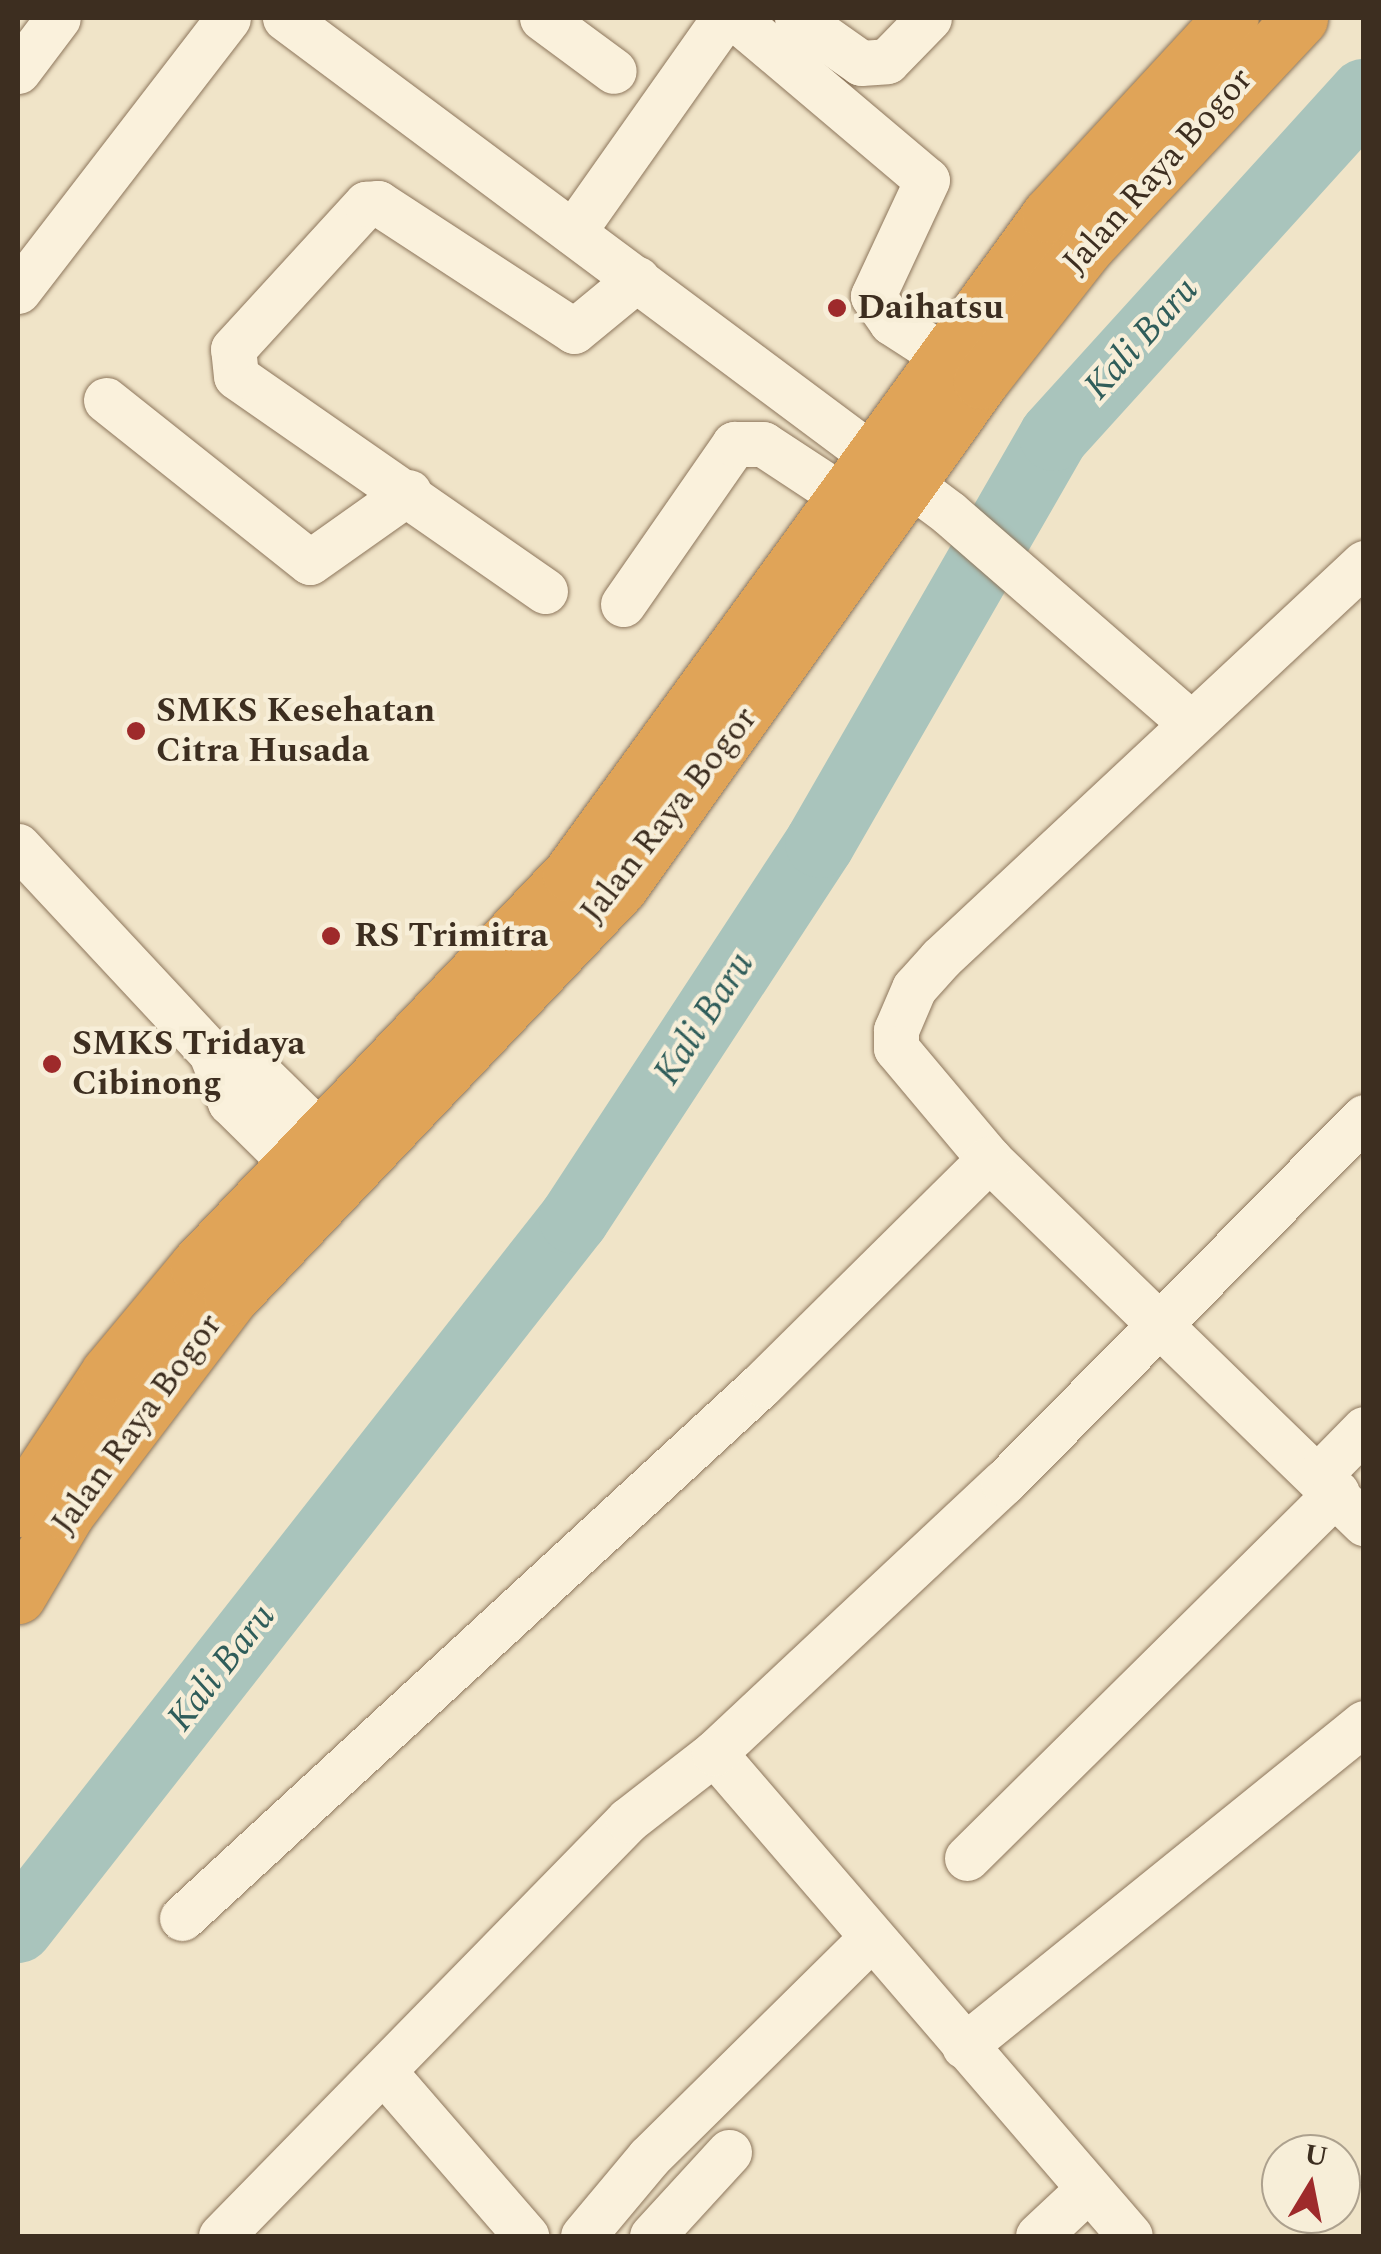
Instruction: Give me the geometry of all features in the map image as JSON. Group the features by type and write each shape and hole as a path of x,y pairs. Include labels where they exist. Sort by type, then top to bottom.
{"highway":[{"name":"Jalan Raya Bogor","path":"18,1508 108,1373 620,887 892,494 1049,214 1231,18"},
{"name":"Jalan Raya Bogor","path":"963,368 1300,18"},
{"name":"Jalan Raya Bogor","path":"18,1596 152,1397 323,1166"}],"street":[{"path":"18,71 58,18"},
{"path":"18,291 228,18"},
{"path":"285,18 333,32 573,232 637,279 892,494"},
{"path":"542,18 614,71"},
{"path":"573,232 724,18"},
{"path":"736,18 927,180 871,284 890,322 963,368"},
{"path":"797,18 860,63 886,61 929,18"},
{"path":"545,590 229,366 233,349 366,204 378,202 574,331 637,279"},
{"path":"106,400 310,562 409,492"},
{"path":"624,604 734,444 762,444 892,494 1013,565 1192,723"},
{"path":"1340,1496 1156,1326 989,1158 896,1048 900,1011 940,958 1364,563"},
{"path":"18,846 212,1053 230,1102 323,1166"},
{"path":"221,2236 385,2074 628,1820 714,1753 1156,1326 1364,1117"},
{"path":"182,1918 762,1384 989,1158"},
{"path":"967,1858 1340,1496 1364,1429"},
{"path":"964,2046 1364,1724"},
{"path":"714,1753 869,1940 1130,2236"},
{"path":"583,2236 649,2157 869,1940"},
{"path":"385,2074 526,2236"},
{"path":"652,2236 728,2152"},
{"path":"1038,2236 1086,2190"}],"waterway":[{"name":"Kali Baru","path":"18,1928 574,1219 820,843 1054,436 1364,94"}],"place":[{"name":"Daihatsu","path":"837,308"},
{"name":"SMKS Kesehatan Citra Husada","path":"136,731"},
{"name":"RS Trimitra","path":"331,936"},
{"name":"SMKS Tridaya Cibinong","path":"52,1064"}]}
